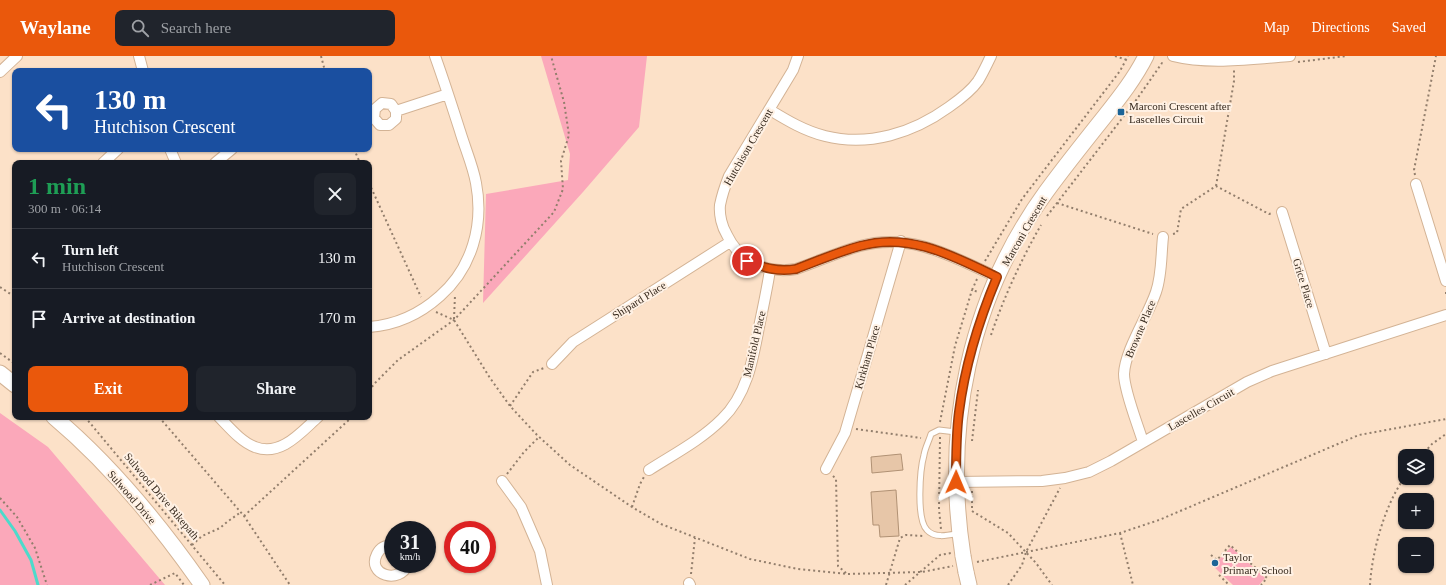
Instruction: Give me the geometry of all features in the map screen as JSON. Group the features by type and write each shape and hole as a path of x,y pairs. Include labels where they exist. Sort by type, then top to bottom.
{"street":[{"path":"0,72 17,56"},
{"path":"138,56 143,68"},
{"path":"372,326 393,323 412,315 426,307 446,291 460,274 467,262 478,227 479,204 476,182 436,56"},
{"name":"Hutchison Crescent","path":"798,56 793,70 723,190 720,214 723,229 738,253 747,261 764,269 788,271 860,246 880,242 900,242 922,245 942,252 997,277"},
{"path":"770,110 793,124 827,137 851,140 888,137 924,124 957,101 977,82 990,56"},
{"name":"Marconi Crescent","path":"965,568 959,533 956,482 957,432 964,382 982,314 997,277 1024,225 1046,193 1126,89 1146,56"},
{"path":"1174,56 1207,60 1233,60 1290,56"},
{"path":"396,111 448,94"},
{"path":"105,160 115,152"},
{"path":"219,160 228,152"},
{"path":"1416,184 1446,281"},
{"name":"Grice Place","path":"1282,212 1326,354"},
{"name":"Browne Place","path":"1143,442 1124,375 1126,362 1156,292 1163,237"},
{"name":"Shipard Place","path":"552,364 573,342 730,242"},
{"name":"Kirkham Place","path":"826,469 847,428 900,242"},
{"name":"Manifold Place","path":"649,470 708,432 723,418 736,401 753,360 770,270"},
{"name":"Lascelles Circuit","path":"956,482 1042,481 1062,479 1089,472 1111,461 1247,382 1272,371 1446,315"},
{"path":"0,373 12,383"},
{"name":"Sulwood Drive","path":"57,420 80,440 125,487 146,511 202,585"},
{"path":"222,420 243,440 254,447 267,450 286,444 314,420"},
{"path":"502,481 521,507 540,551 547,585"},
{"path":"384,547 378,551 375,563 376,569 380,574 399,581"}],"lane":[{"path":"957,432 940,430 931,434 924,455 920,479 920,506 922,520 927,530 936,536 959,533"}],"path":[{"path":"321,56 324,68"},
{"path":"372,387 398,360 454,320 554,212 563,189 561,161 569,135 564,102 551,56"},
{"path":"979,260 984,261 989,255 1022,199 1120,71 1128,56"},
{"path":"989,340 999,311 1027,249 1044,220 1137,99 1156,70 1162,63 1171,64 1174,56"},
{"path":"1416,184 1414,170 1436,56"},
{"path":"1057,203 1163,237 1177,233 1181,209 1216,186 1234,82 1233,60"},
{"path":"1216,186 1269,214 1282,212"},
{"path":"372,192 426,307 454,320"},
{"path":"455,280 454,320 490,378 510,406 539,437 570,465 632,508 661,524 750,558 798,569 847,574 920,572 965,568 1026,552 1120,533 1159,520 1359,436 1446,419"},
{"path":"0,287 12,295"},
{"path":"905,585 940,555 953,552 949,544 943,541 939,509 940,422 955,346 972,290"},
{"path":"0,353 12,362"},
{"path":"510,406 533,372 552,364"},
{"path":"971,446 978,385"},
{"name":"Sulwood Drive Bikepath","path":"88,420 225,585"},
{"path":"162,420 241,512 290,585"},
{"path":"244,516 349,420"},
{"path":"936,423 940,422"},
{"path":"847,428 921,438 923,433"},
{"path":"1427,449 1446,434"},
{"path":"502,481 524,452 539,437"},
{"path":"826,469 836,479 838,566 847,574"},
{"path":"632,508 640,484 649,470"},
{"path":"1008,585 1022,565 1026,552 1060,490 1062,479"},
{"path":"972,482 972,511 1008,533 1036,563 1052,585"},
{"path":"1370,585 1376,548 1383,522 1391,501 1400,485"},
{"path":"0,498 17,517 35,548 47,585"},
{"path":"192,545 202,536 220,528 241,512"},
{"path":"1120,533 1133,585"},
{"path":"886,585 900,538 906,535 922,536 928,539"},
{"path":"690,584 696,538"},
{"path":"1211,555 1217,560 1230,545 1268,578 1261,585"},
{"path":"150,585 175,573 184,585"},
{"path":"1219,575 1229,585"}],"shaded area":[{"path":"541,56 647,56 639,127 583,192 483,303 486,194 568,180 570,154"},
{"path":"0,413 48,447 165,585 0,585"},
{"path":"1231,547 1265,578 1259,585 1233,585 1213,566"}],"building":[{"path":"901,454 903,470 872,473 871,457"},
{"path":"896,490 899,536 880,537 879,525 873,525 871,492"}],"waterway":[{"path":"0,510 15,531 31,560 38,585"}],"place":[{"name":"Marconi Crescent after Lascelles Circuit","path":"1121,112"},
{"name":"Taylor Primary School","path":"1215,563"}],"route":[{"path":"747,261 764,269 788,271 860,246 880,242 900,242 922,245 942,252 997,277 982,314 964,382 957,432 956,482"}]}
